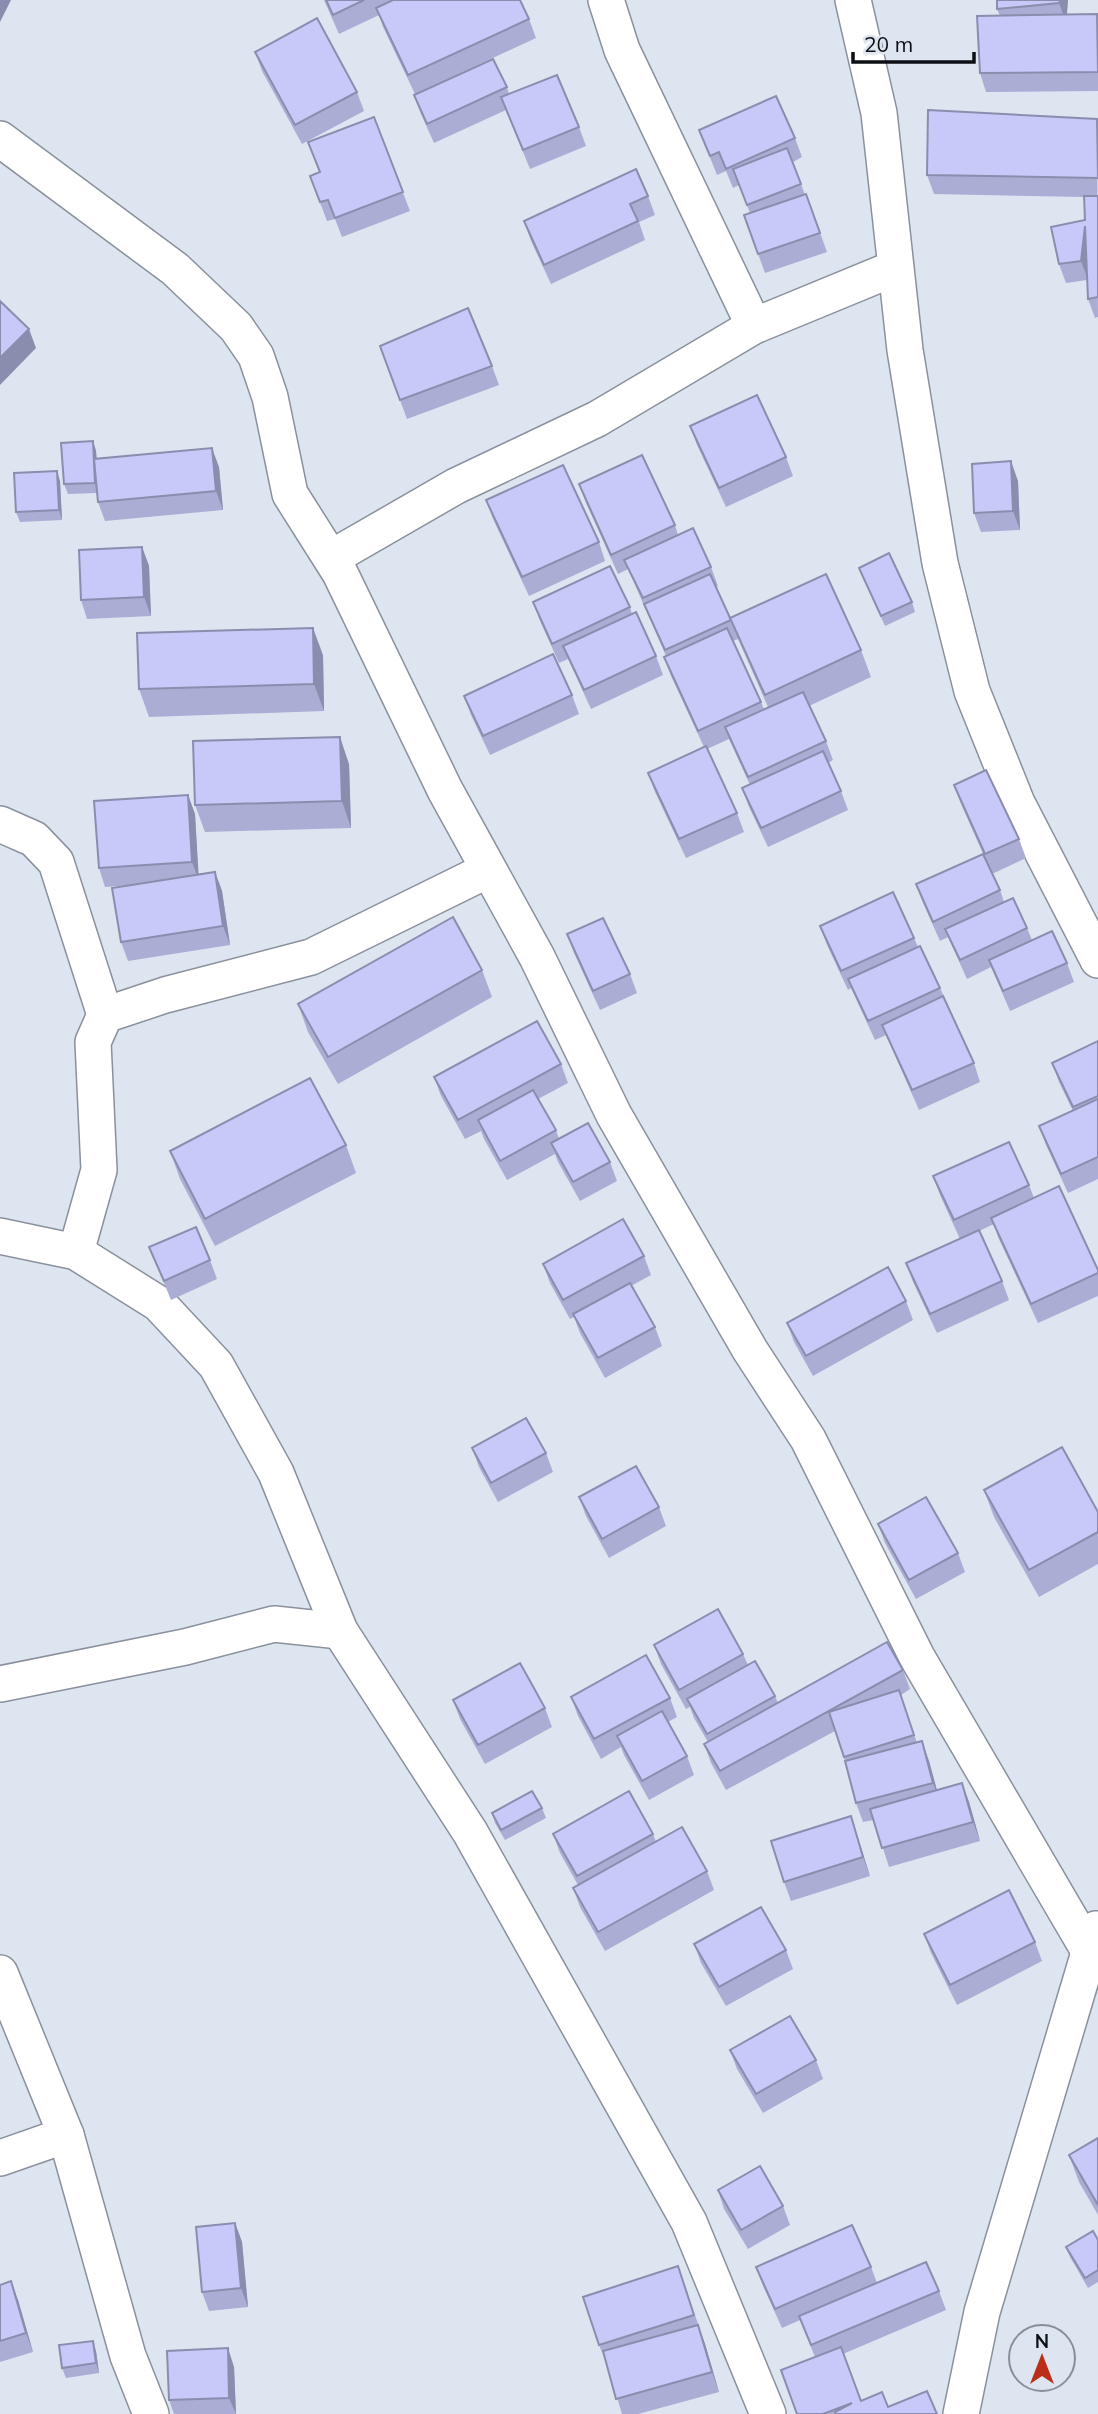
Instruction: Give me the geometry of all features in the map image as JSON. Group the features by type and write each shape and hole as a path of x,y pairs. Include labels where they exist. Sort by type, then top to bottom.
{"street":[{"path":"606,0 622,50 754,326"},
{"path":"853,0 879,113 905,350 940,563 972,691 1017,803 1098,960"},
{"path":"0,139 175,269 236,327 256,356 270,397 290,494 331,558 444,790 537,957 614,1115 750,1350 808,1439 917,1657 1093,1938 982,2312 961,2414"},
{"path":"331,558 456,486 597,419 754,326 895,268"},
{"path":"0,824 34,839 56,862 105,1015 93,1042 99,1170 76,1252"},
{"path":"105,1015 165,995 311,957 488,870"},
{"path":"0,1236 76,1252 159,1304 216,1365 276,1473 340,1631 470,1832 689,2222 768,2414"},
{"path":"0,1684 185,1647 274,1624 340,1631"},
{"path":"0,1973 66,2135 128,2356 151,2414"},
{"path":"0,2158 66,2135"}],"building":[{"path":"326,0 364,0 333,15"},
{"path":"393,0 520,0 529,19 408,75 376,8"},
{"path":"997,0 1060,0 1059,3 997,9"},
{"path":"1097,14 1098,72 980,73 977,16"},
{"path":"317,18 357,92 295,125 255,52"},
{"path":"493,59 507,87 427,124 414,95"},
{"path":"557,75 579,127 523,150 501,97"},
{"path":"776,96 795,138 726,169 719,152 710,156 699,130"},
{"path":"928,110 1097,119 1098,178 927,175"},
{"path":"374,117 403,192 335,218 328,200 320,202 310,176 320,172 308,142"},
{"path":"787,148 801,184 747,205 733,169"},
{"path":"636,169 648,196 630,204 638,221 544,265 524,221"},
{"path":"806,194 820,233 758,254 744,215"},
{"path":"1084,196 1098,196 1098,297 1088,299 1085,226 1081,261 1059,264 1051,227 1085,220"},
{"path":"0,301 29,329 0,358"},
{"path":"468,308 492,366 400,400 380,346"},
{"path":"757,395 786,457 719,488 690,426"},
{"path":"93,441 95,483 64,484 61,443"},
{"path":"212,448 216,491 98,502 94,459"},
{"path":"642,455 675,525 611,555 579,484"},
{"path":"1011,461 1013,511 974,513 972,464"},
{"path":"563,465 599,542 522,577 486,500"},
{"path":"57,471 59,510 16,512 14,473"},
{"path":"693,528 711,567 643,598 624,560"},
{"path":"142,547 144,597 81,600 79,550"},
{"path":"889,553 912,602 881,616 859,568"},
{"path":"610,566 630,607 552,644 533,602"},
{"path":"710,574 731,620 665,650 644,604"},
{"path":"826,574 861,650 765,695 730,618"},
{"path":"636,612 656,656 584,690 563,646"},
{"path":"313,628 314,684 139,689 137,633"},
{"path":"727,628 761,702 698,731 664,657"},
{"path":"553,654 572,695 483,736 464,696"},
{"path":"803,692 826,741 748,777 725,727"},
{"path":"340,737 342,801 195,805 193,741"},
{"path":"706,746 737,813 679,839 648,773"},
{"path":"823,751 841,791 761,828 742,788"},
{"path":"986,770 1019,839 985,854 954,785"},
{"path":"188,795 192,862 99,868 94,801"},
{"path":"983,854 1000,890 933,922 916,884"},
{"path":"215,872 223,926 121,942 112,888"},
{"path":"893,892 914,938 841,971 820,926"},
{"path":"1013,898 1027,928 960,960 945,929"},
{"path":"453,917 482,970 328,1057 298,1004"},
{"path":"603,918 630,974 593,991 567,934"},
{"path":"1052,931 1067,963 1003,991 989,960"},
{"path":"920,946 940,988 868,1021 848,979"},
{"path":"943,996 974,1063 912,1090 882,1025"},
{"path":"537,1021 561,1064 458,1120 434,1077"},
{"path":"1098,1041 1098,1096 1073,1107 1052,1063"},
{"path":"310,1078 346,1145 205,1219 170,1151"},
{"path":"533,1090 556,1130 500,1161 478,1120"},
{"path":"1098,1099 1098,1157 1061,1174 1039,1126"},
{"path":"588,1123 610,1162 573,1182 551,1143"},
{"path":"1009,1142 1029,1185 954,1220 933,1176"},
{"path":"1059,1186 1098,1273 1031,1304 991,1218"},
{"path":"623,1219 644,1256 563,1300 543,1264"},
{"path":"196,1227 210,1260 164,1281 149,1247"},
{"path":"979,1230 1002,1281 930,1314 906,1263"},
{"path":"888,1267 906,1301 806,1356 787,1323"},
{"path":"630,1283 655,1327 598,1358 573,1314"},
{"path":"526,1418 546,1453 491,1483 472,1448"},
{"path":"1062,1447 1098,1512 1098,1532 1029,1570 984,1490"},
{"path":"636,1466 659,1507 602,1539 579,1497"},
{"path":"926,1497 958,1553 909,1580 878,1524"},
{"path":"718,1609 743,1654 679,1690 654,1645"},
{"path":"887,1642 903,1670 720,1771 704,1744"},
{"path":"646,1655 670,1698 594,1739 571,1697"},
{"path":"755,1661 775,1696 707,1734 687,1699"},
{"path":"520,1663 545,1708 478,1745 453,1700"},
{"path":"899,1690 914,1735 844,1757 829,1712"},
{"path":"662,1711 687,1756 642,1781 617,1736"},
{"path":"922,1741 933,1783 856,1803 845,1761"},
{"path":"962,1783 973,1822 882,1848 870,1809"},
{"path":"532,1791 542,1808 501,1830 492,1813"},
{"path":"629,1791 653,1834 577,1876 553,1834"},
{"path":"851,1816 863,1857 784,1882 771,1841"},
{"path":"682,1827 707,1871 598,1932 573,1888"},
{"path":"1009,1890 1035,1942 950,1985 924,1934"},
{"path":"761,1907 786,1950 719,1987 694,1944"},
{"path":"790,2016 816,2060 756,2094 730,2050"},
{"path":"1098,2138 1098,2205 1069,2155"},
{"path":"760,2166 783,2206 741,2230 718,2190"},
{"path":"235,2223 241,2288 202,2292 196,2227"},
{"path":"852,2225 871,2267 775,2309 756,2267"},
{"path":"1093,2231 1098,2240 1098,2270 1085,2278 1066,2247"},
{"path":"926,2262 939,2291 811,2345 799,2316"},
{"path":"678,2266 694,2315 599,2345 583,2297"},
{"path":"11,2281 26,2333 0,2341 0,2285"},
{"path":"698,2325 712,2372 616,2399 603,2351"},
{"path":"93,2341 96,2363 62,2368 59,2345"},
{"path":"841,2347 861,2401 882,2392 888,2407 927,2391 937,2414 836,2414 835,2412 852,2403 823,2414 797,2414 781,2370"},
{"path":"228,2348 229,2398 169,2400 167,2351"}]}
